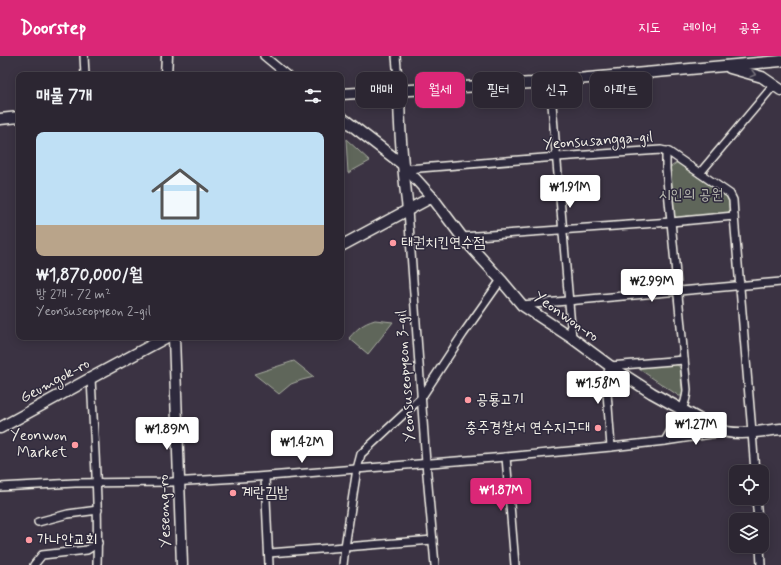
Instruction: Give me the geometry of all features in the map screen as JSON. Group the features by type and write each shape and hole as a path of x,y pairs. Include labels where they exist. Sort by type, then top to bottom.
{"street":[{"path":"84,56 85,72"},
{"path":"166,72 167,56"},
{"path":"264,56 283,72"},
{"path":"396,56 397,72"},
{"path":"722,66 735,56"},
{"path":"582,78 781,61"},
{"path":"700,173 778,87 762,77 722,66"},
{"path":"407,90 532,82"},
{"path":"344,94 356,93"},
{"path":"399,108 408,210"},
{"path":"552,108 572,338"},
{"path":"0,118 16,117"},
{"name":"Yeonwon-ro","path":"344,119 405,167 432,197 462,237 522,305 652,393 717,429 725,432 737,433 781,429"},
{"name":"Yeonsusangga-gil","path":"405,167 661,150 669,152 730,194 733,200 754,465"},
{"path":"665,441 682,410 687,396 666,169 666,151"},
{"path":"344,244 432,197"},
{"name":"Yeonsuseopyeon 3-gil","path":"408,210 421,398 435,565"},
{"path":"462,237 734,216"},
{"path":"343,565 357,469 361,454 421,398 501,280"},
{"path":"522,305 781,282"},
{"name":"Geumgok-ro","path":"0,428 161,340"},
{"name":"Yeseong-ro","path":"174,340 182,565"},
{"path":"611,447 606,379 610,366 684,360"},
{"path":"90,378 97,482 97,565"},
{"path":"0,487 97,482 179,482 265,477 611,447 725,432"},
{"path":"506,457 515,565"},
{"path":"265,477 269,565"},
{"path":"38,522 68,514 98,510"},
{"path":"269,553 433,540"},
{"path":"34,565 42,555 87,550 98,543"},
{"path":"760,553 761,565"}],"green space":[{"path":"346,139 370,161 348,173"},
{"name":"시인의 공원","path":"678,162 728,196 730,213 672,218 669,168"},
{"path":"375,320 393,322 368,354 349,338 360,327"},
{"path":"294,361 314,377 291,384 279,394 254,374"},
{"path":"677,364 680,368 683,396 679,396 639,369 640,366"}],"place":[{"name":"태권치킨연수점","path":"393,243"},
{"name":"공룡고기","path":"468,400"},
{"name":"충주경찰서 연수지구대","path":"598,428"},
{"name":"Yeonwon Market","path":"75,445"},
{"name":"계란김밥","path":"233,493"},
{"name":"가나안교회","path":"29,540"}]}
